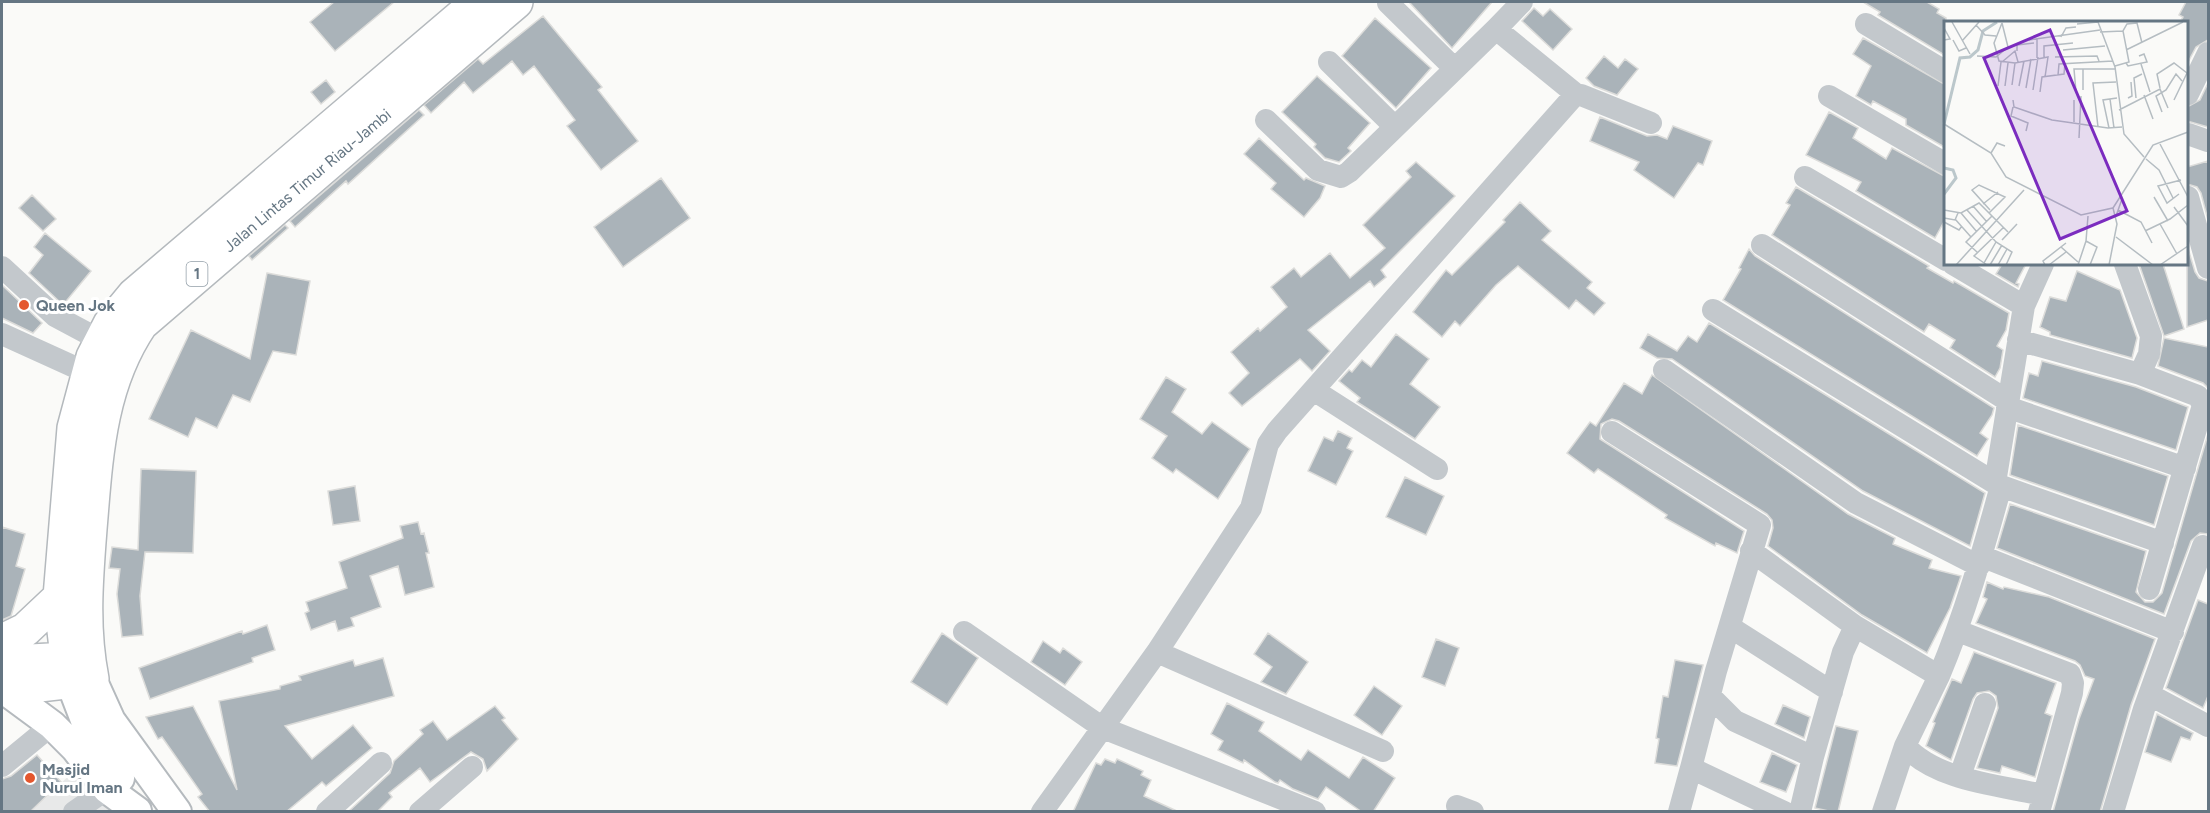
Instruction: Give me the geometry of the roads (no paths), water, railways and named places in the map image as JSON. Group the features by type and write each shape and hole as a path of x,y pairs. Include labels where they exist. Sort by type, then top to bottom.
{"highway":[{"name":"Jalan Lintas Timur Riau-Jambi","path":"79,670 60,597 74,429 99,378 152,312 359,119 478,2"},
{"name":"Jalan Lintas Timur Riau-Jambi","path":"79,670 98,432 100,340 134,296 359,119 516,2"},
{"path":"2,641 25,630 60,597"},
{"path":"2,656 79,670"},
{"path":"2,682 39,685 79,670"}],"main road":[{"path":"79,670 88,728 114,784"},
{"path":"79,670 111,721 177,812"},
{"path":"2,688 52,725 114,784 138,811"}],"street":[{"path":"1388,3 1455,69"},
{"path":"1266,120 1317,170 1334,177 1349,172 1496,29 1514,4"},
{"path":"1866,24 1944,71"},
{"path":"1496,29 1576,95 1651,123"},
{"path":"2189,90 2208,53"},
{"path":"1329,62 1395,127"},
{"path":"1042,812 1157,652 1251,508 1272,437 1576,95"},
{"path":"1829,96 1944,163"},
{"path":"2189,135 2208,141"},
{"path":"1805,177 1944,259"},
{"path":"2189,204 2208,268"},
{"path":"1762,245 2008,404 2185,468"},
{"path":"1956,266 2024,306"},
{"path":"1883,812 1905,746 1958,631 1980,561 1998,484 2024,306 2042,266"},
{"path":"2126,266 2151,336 2149,354 2140,374"},
{"path":"2,267 55,316 100,340"},
{"path":"1713,310 1998,484 2163,543"},
{"path":"2,334 99,378"},
{"path":"2018,340 2140,374 2193,394 2202,400 2203,411 2149,589"},
{"path":"1664,370 1856,503 1980,561 2173,632"},
{"path":"1315,391 1437,469"},
{"path":"1612,432 1758,523 1760,527 1751,551 1679,812"},
{"path":"2113,812 2150,695 2203,546"},
{"path":"1751,551 1855,626 1939,676"},
{"path":"1800,812 1843,652 1855,626"},
{"path":"1730,627 1832,692"},
{"path":"1905,746 1915,757 1960,776 2041,803 2072,693 2073,682 2070,674 1958,631"},
{"path":"964,632 1103,728 1315,812"},
{"path":"1157,652 1383,750"},
{"path":"2150,695 2208,726"},
{"path":"1710,696 1735,721 1813,757"},
{"path":"1960,776 1985,704"},
{"path":"2,766 52,725"},
{"path":"327,812 381,762"},
{"path":"420,812 472,767"},
{"path":"1691,768 1784,812"},
{"path":"74,812 114,784"}],"place":[{"name":"Queen Jok","path":"24,305"},
{"name":"Masjid Nurul Iman","path":"30,778"}]}
